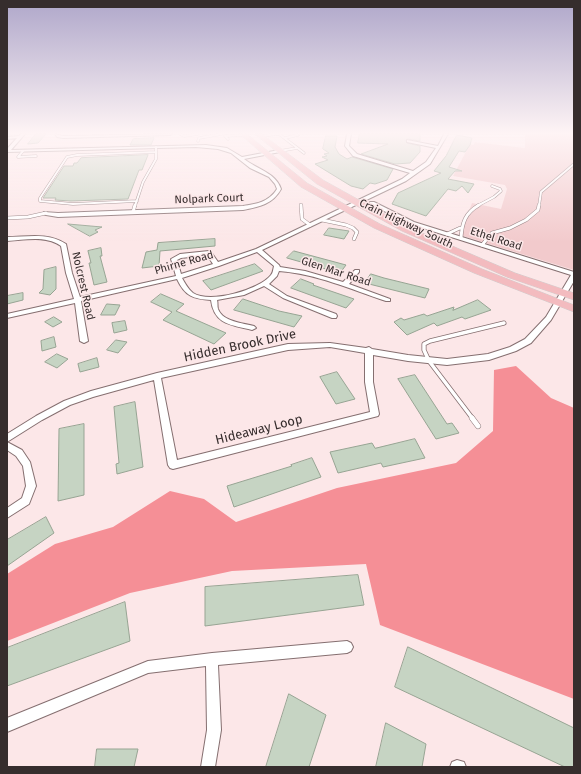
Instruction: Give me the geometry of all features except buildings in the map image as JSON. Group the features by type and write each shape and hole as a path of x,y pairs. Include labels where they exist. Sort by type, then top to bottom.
{"main road":[{"name":"Crain Highway South","path":"286,170 304,185 377,226 436,253 558,303 574,308"},
{"name":"Crain Highway South","path":"304,170 320,182 358,203 511,275 574,297"}],"street":[{"name":"Nolpark Court","path":"46,213 58,215 243,208 267,202 277,193 278,185 268,174 260,170"},
{"path":"405,170 414,173"},
{"name":"Phirne Road","path":"7,316 178,277 217,265 258,250 346,209 404,180 418,170"},
{"name":"Ethel Road","path":"372,203 408,226 461,238 574,275"},
{"name":"Nolcrest Road","path":"7,239 44,238 58,240 64,245 69,273 78,300 84,341"},
{"path":"217,265 210,253 180,256 174,259 178,277 190,294 196,297 214,300 229,297 265,284 272,278 277,268 274,263 258,250"},
{"name":"Glen Mar Road","path":"277,268 301,271 388,300"},
{"path":"344,285 357,271"},
{"name":"Hidden Brook Drive","path":"7,439 39,418 66,403 91,394 157,376 288,346 330,345 369,350 429,361 447,362 489,357 512,350 528,341 549,318 574,275"},
{"path":"265,284 285,297 334,316"},
{"path":"214,300 215,310 220,317 252,328"},
{"name":"Hideaway Loop","path":"157,376 173,465 375,414 369,382 369,350"},
{"path":"7,446 19,453 27,464 31,486 26,501 7,513"},
{"path":"7,725 148,666 347,647"},
{"path":"208,767 214,730 212,659"}],"lane":[{"path":"57,170 40,198 40,201 45,203 64,204 137,201"},
{"path":"133,212 143,182 150,170"},
{"path":"482,245 492,233 519,224 533,215 538,210 541,192 567,170"},
{"path":"461,238 460,228 470,210 496,197 501,191 500,189 492,186"},
{"path":"301,205 302,219 310,225"},
{"path":"7,218 28,217 46,213"},
{"path":"322,220 353,228 357,232 354,239"},
{"path":"447,234 460,228"},
{"path":"478,426 429,361 424,350 424,344 430,341 504,323"}],"shaded area":[{"path":"456,170 574,170 574,270 460,235 472,203 501,209 507,189 505,185 453,176"},
{"path":"516,366 551,398 574,408 574,699 380,625 366,564 232,571 130,593 7,641 7,574 55,544 113,527 170,491 204,499 236,522 337,488 456,463 493,431 494,370"}]}
